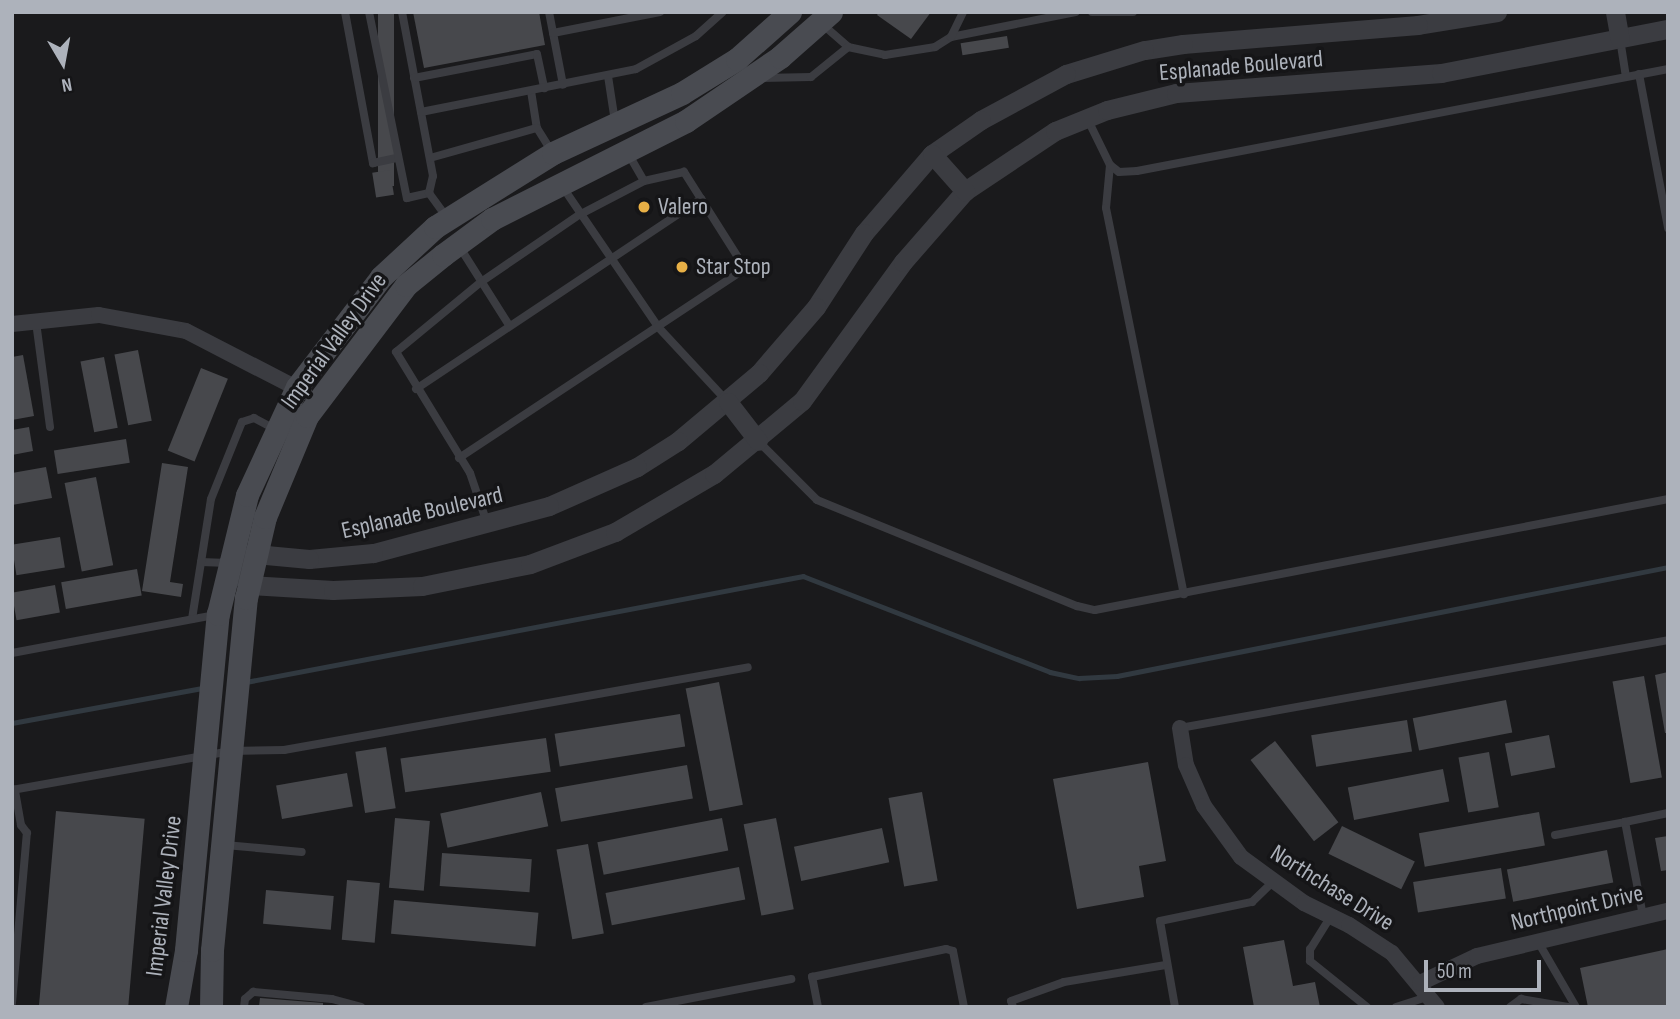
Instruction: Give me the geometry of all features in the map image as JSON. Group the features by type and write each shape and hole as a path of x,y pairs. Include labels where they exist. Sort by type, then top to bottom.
{"main road":[{"name":"Imperial Valley Drive","path":"211,1007 222,845 218,752 208,722 218,614 228,564 247,495 275,429 297,387 381,277 448,218 553,153 682,93 737,59 790,12"},
{"name":"Imperial Valley Drive","path":"177,1007 218,752 233,717 255,554 277,482 319,399 400,293 457,244 492,219 686,121 751,77 821,16"},
{"path":"616,124 626,150"},
{"path":"381,277 400,293"}],"street":[{"name":"Esplanade Boulevard","path":"228,564 255,554 342,558 487,524 548,506 637,467 729,402 816,307 864,233 932,154 1030,91 1144,50 1418,24 1497,12"},
{"path":"1615,12 1620,39"},
{"name":"Esplanade Boulevard","path":"250,585 333,590 422,586 530,564 576,549 667,505 758,441 802,401 903,262 965,191 1055,131 1087,118 1177,93 1441,73 1668,29"},
{"path":"932,154 965,191"},
{"path":"12,324 35,319 99,315 186,331 319,399"},
{"path":"729,402 758,441"},
{"path":"228,564 250,585"},
{"name":"Northchase Drive","path":"1180,728 1186,765 1204,806 1241,857 1273,882 1392,953 1428,995"},
{"name":"Northpoint Drive","path":"1428,995 1477,956 1536,939 1668,911"}],"lane":[{"path":"345,12 373,163 396,158"},
{"path":"369,12 396,158 407,198 429,193"},
{"path":"401,12 433,176 429,193"},
{"path":"549,12 563,85"},
{"path":"553,33 660,12"},
{"path":"421,112 608,76 659,58 723,12"},
{"path":"951,37 963,12"},
{"path":"821,16 848,47 885,55 935,47 951,37 1076,12"},
{"path":"1092,12 1133,12"},
{"path":"1620,39 1626,77"},
{"path":"751,77 811,77 848,47"},
{"path":"414,78 537,54 544,88"},
{"path":"1087,118 1110,165 1119,172 1137,171 1668,69"},
{"path":"1639,74 1668,228"},
{"path":"608,76 616,124"},
{"path":"531,91 537,128 553,153"},
{"path":"430,158 537,128"},
{"path":"626,150 644,181"},
{"path":"1110,165 1106,208 1185,594"},
{"path":"459,458 742,271 741,262 680,170 644,181 579,215 481,282 396,352 416,389 459,458 470,473 487,524"},
{"path":"560,183 579,215 659,328 729,402"},
{"path":"429,193 448,218"},
{"path":"416,389 608,257 701,199"},
{"path":"457,244 509,325"},
{"path":"35,319 50,427"},
{"path":"192,619 211,499 242,422 254,418 275,429"},
{"path":"758,441 817,500 1077,606 1108,609 1668,499"},
{"path":"201,562 228,564"},
{"path":"12,653 218,614"},
{"path":"1180,728 1668,640"},
{"path":"12,1003 27,833 17,826 14,790 218,752 285,750 748,667"},
{"path":"1555,835 1668,813"},
{"path":"1625,822 1643,916"},
{"path":"222,845 302,852"},
{"path":"1175,1007 1160,921 1252,902 1273,882"},
{"path":"1332,916 1310,948 1310,961 1367,1007"},
{"path":"1536,939 1576,1007"},
{"path":"818,1007 812,977 946,949 953,951 964,1007"},
{"path":"1013,1007 1011,1001 1064,982 1166,965"},
{"path":"646,1007 791,979"},
{"path":"244,1007 245,999 253,992 332,999 361,1007"},
{"path":"1396,1007 1428,995"},
{"path":"1510,1007 1521,999 1569,1007"}],"building":[{"path":"378,12 394,12 394,186 378,186"},
{"path":"413,12 539,12 545,45 424,68"},
{"path":"879,12 931,12 911,39 877,15"},
{"path":"1007,36 1009,48 962,55 961,43"},
{"path":"390,170 394,195 376,198 372,173"},
{"path":"138,350 152,421 128,425 114,355"},
{"path":"23,355 34,416 12,420 12,357"},
{"path":"104,357 118,428 94,432 80,362"},
{"path":"201,368 228,379 195,461 168,451"},
{"path":"29,427 33,451 12,455 12,430"},
{"path":"126,439 130,463 58,474 54,450"},
{"path":"162,463 188,467 170,582 183,584 181,597 142,591"},
{"path":"46,467 52,498 12,505 12,473"},
{"path":"96,477 113,565 82,571 65,483"},
{"path":"60,537 65,568 16,575 12,545"},
{"path":"137,569 142,596 66,609 61,582"},
{"path":"55,585 60,613 17,620 12,593"},
{"path":"1668,672 1668,733 1665,733 1655,675"},
{"path":"1644,676 1662,777 1630,783 1612,682"},
{"path":"719,682 743,805 709,811 686,688"},
{"path":"1506,700 1512,732 1419,751 1413,718"},
{"path":"680,714 685,747 560,766 555,734"},
{"path":"1407,720 1412,752 1316,767 1311,735"},
{"path":"1549,735 1555,767 1511,776 1505,744"},
{"path":"546,738 551,772 405,792 400,758"},
{"path":"1275,741 1338,822 1314,841 1251,760"},
{"path":"386,747 396,808 365,813 355,752"},
{"path":"1489,752 1499,807 1468,813 1458,757"},
{"path":"1148,762 1166,861 1139,866 1144,897 1077,909 1053,779"},
{"path":"687,765 693,798 561,822 555,788"},
{"path":"1443,769 1449,801 1354,820 1348,788"},
{"path":"347,773 353,806 282,819 276,786"},
{"path":"541,792 548,826 448,848 440,813"},
{"path":"922,792 938,881 904,887 889,798"},
{"path":"56,811 145,819 128,1007 39,1007"},
{"path":"1539,812 1545,845 1425,867 1419,833"},
{"path":"395,818 430,821 424,891 389,888"},
{"path":"722,818 728,850 604,875 597,842"},
{"path":"776,818 794,909 761,916 744,824"},
{"path":"1342,826 1415,862 1401,889 1328,854"},
{"path":"882,828 889,862 801,881 794,847"},
{"path":"1668,836 1668,870 1661,871 1655,838"},
{"path":"588,844 604,934 572,939 556,850"},
{"path":"1607,850 1613,882 1513,902 1507,869"},
{"path":"442,853 532,859 529,892 440,886"},
{"path":"739,867 745,899 612,925 605,893"},
{"path":"1501,868 1506,899 1418,913 1413,882"},
{"path":"347,880 380,883 375,943 342,940"},
{"path":"266,890 334,896 331,930 263,924"},
{"path":"394,900 538,913 535,947 391,934"},
{"path":"1284,940 1293,986 1315,982 1320,1007 1254,1007 1243,947"},
{"path":"1668,949 1668,1007 1588,1007 1580,968"},
{"path":"260,998 323,1003 323,1007 259,1007"}],"waterway":[{"path":"246,682 803,576 1050,672 1079,678 1117,676 1668,567"},
{"path":"12,723 202,688"}],"place":[{"name":"Valero","path":"644,207"},
{"name":"Star Stop","path":"682,267"}]}
